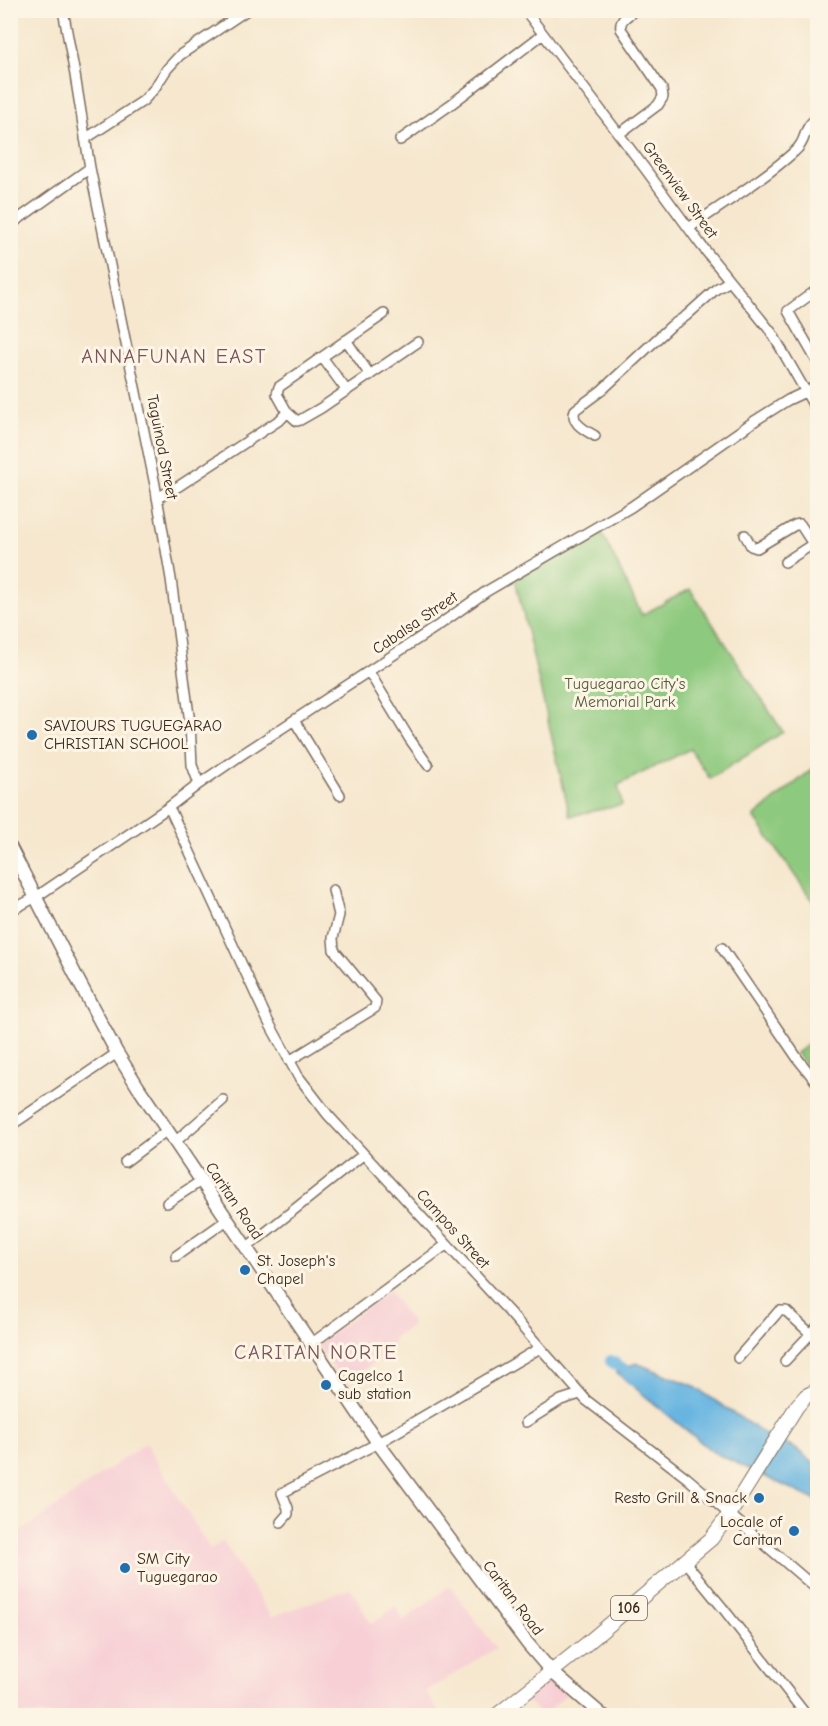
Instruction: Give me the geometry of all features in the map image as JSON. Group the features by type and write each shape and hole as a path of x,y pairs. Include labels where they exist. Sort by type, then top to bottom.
{"highway":[{"name":"106","path":"496,1716 711,1539 729,1515 797,1406 806,1396 818,1390"}],"main road":[{"name":"Caritan Road","path":"10,847 117,1053 166,1131 378,1443 527,1643 552,1672 603,1716"}],"street":[{"name":"Taguinod Street","path":"63,10 90,168 157,498 171,579 190,723 192,765 199,784"},
{"path":"85,139 143,101 180,55 247,10"},
{"name":"Greenview Street","path":"525,10 689,228 778,341 818,413"},
{"path":"619,134 658,105 663,97 662,89 621,29 622,20 635,10"},
{"path":"400,140 543,34"},
{"path":"689,228 797,150 804,139 808,125 818,117"},
{"path":"10,225 90,168"},
{"path":"595,436 575,422 573,417 575,410 602,390 671,326 686,316 716,289 730,281"},
{"path":"818,289 788,311 818,363"},
{"path":"384,314 277,389 277,394 287,412 299,421 418,342"},
{"path":"346,340 370,375"},
{"path":"322,357 347,391"},
{"name":"Cabalsa Street","path":"10,911 36,897 170,807 199,784 440,625 487,591 631,507 756,420 805,391 818,386"},
{"path":"157,498 281,419 287,412"},
{"path":"745,536 751,546 757,548 800,524 815,543 785,562"},
{"path":"369,672 428,765"},
{"path":"294,720 340,795"},
{"name":"Campos Street","path":"170,807 268,1020 289,1061 310,1092 580,1394 687,1478 818,1590"},
{"path":"289,1061 375,1008 376,1001 334,950 333,938 339,915 333,890"},
{"path":"722,948 787,1044 818,1084"},
{"path":"10,1126 117,1053"},
{"path":"175,1142 223,1100"},
{"path":"125,1162 166,1131"},
{"path":"246,1248 364,1154"},
{"path":"167,1203 201,1181"},
{"path":"176,1256 227,1220"},
{"path":"311,1344 446,1245"},
{"path":"738,1358 779,1311 786,1311 814,1330 785,1361"},
{"path":"281,1522 288,1514 282,1493 378,1443 540,1348"},
{"path":"526,1422 561,1400 580,1394"},
{"path":"685,1562 807,1716"}],"shaded area":[{"path":"389,1291 413,1325 394,1337 393,1349 344,1384 317,1344"},
{"name":"SM City Tuguegarao","path":"145,1443 210,1549 223,1541 271,1617 351,1588 371,1624 396,1606 403,1621 450,1586 496,1648 425,1692 441,1715 11,1715 11,1539"},
{"path":"551,1676 567,1694 541,1715 526,1699"}],"green space":[{"name":"Tuguegarao City's Memorial Park","path":"601,531 642,615 690,589 783,732 710,779 690,749 618,785 622,805 570,816 515,579"},
{"path":"817,765 817,907 754,817"},
{"path":"817,1038 817,1079 796,1053"}],"water":[{"path":"636,1363 692,1385 766,1435 796,1449 817,1466 817,1501 713,1452 616,1372"}],"waterway":[{"path":"611,1361 635,1377"}],"place":[{"name":"SAVIOURS TUGUEGARAO CHRISTIAN SCHOOL","path":"32,735"},
{"name":"St. Joseph's Chapel","path":"245,1270"},
{"name":"Cagelco 1 sub station","path":"326,1385"},
{"name":"Resto Grill & Snack","path":"759,1498"},
{"name":"Locale of Caritan","path":"794,1531"},
{"name":"SM City Tuguegarao","path":"125,1568"}],"district":[{"name":"ANNAFUNAN EAST","path":"174,356"},
{"name":"CARITAN NORTE","path":"316,1352"}]}
